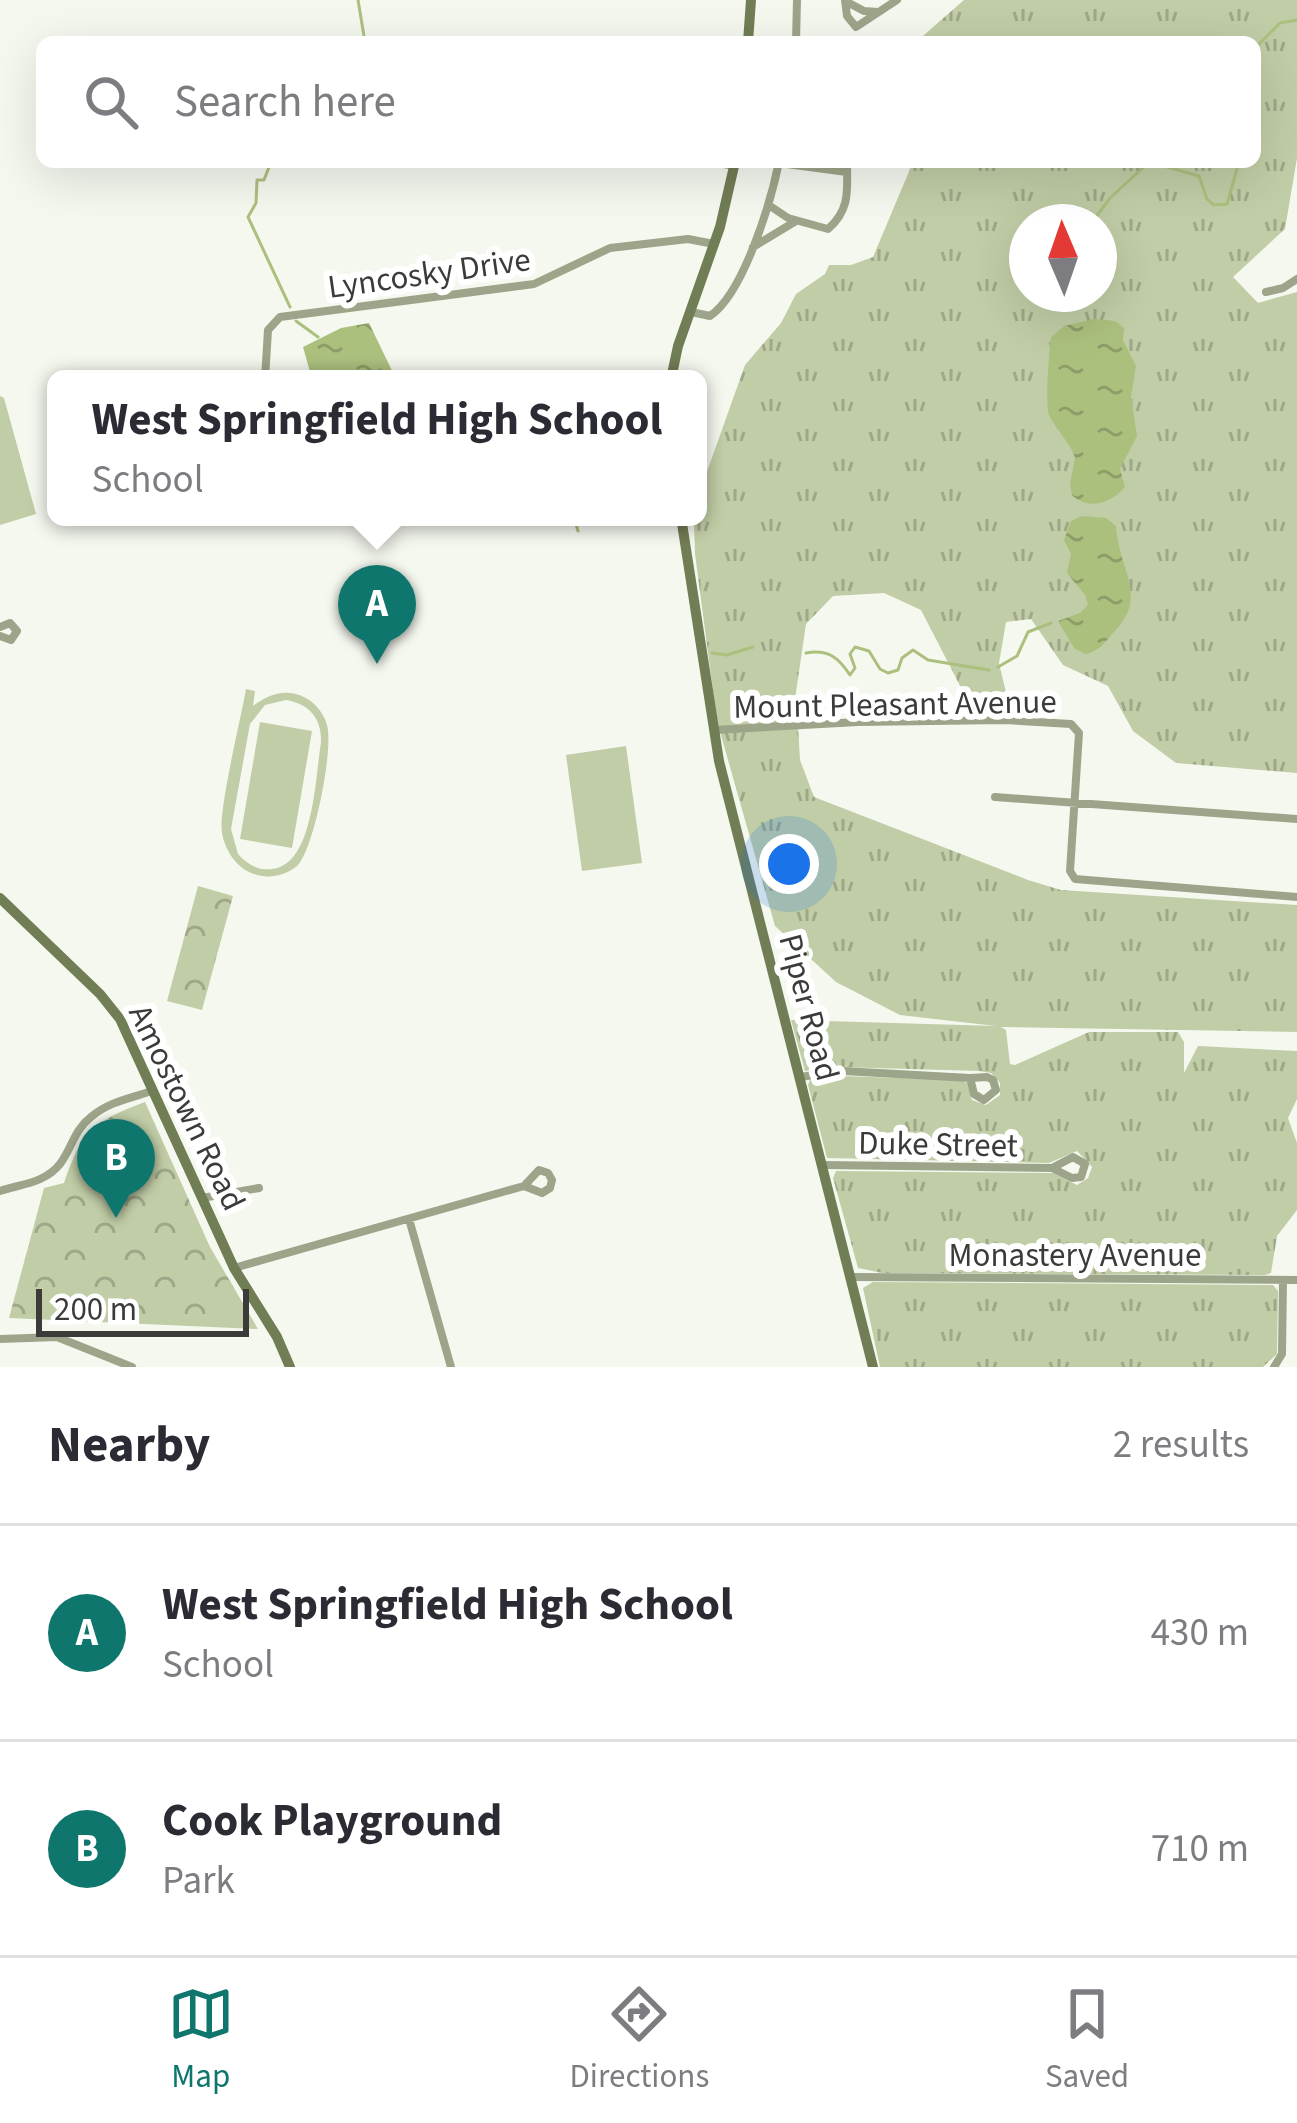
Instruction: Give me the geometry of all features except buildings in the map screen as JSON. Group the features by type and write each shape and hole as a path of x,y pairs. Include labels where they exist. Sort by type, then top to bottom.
{"main road":[{"path":"748,36 751,0"},
{"path":"674,370 716,245 734,168"},
{"name":"Piper Road","path":"682,526 713,730 874,1367"},
{"name":"Amostown Road","path":"0,898 112,1008 234,1268 290,1367"}],"street":[{"path":"796,36 797,0"},
{"path":"846,0 864,11 885,9"},
{"path":"846,0 854,27 897,0"},
{"path":"691,312 704,317 718,311 770,206 778,168"},
{"path":"770,206 796,221 828,229 848,198 847,168"},
{"path":"752,248 796,221"},
{"name":"Lyncosky Drive","path":"266,370 268,330 280,316 534,284 610,248 688,239 716,245"},
{"path":"1266,292 1297,279"},
{"name":"Mount Pleasant Avenue","path":"713,730 819,722 1069,723 1078,727 1075,804"},
{"path":"995,797 1297,819"},
{"path":"1075,804 1070,871 1075,879 1297,897"},
{"path":"800,1077 842,1071 970,1078"},
{"path":"0,1191 47,1175 94,1114 152,1091"},
{"name":"Duke Street","path":"823,1166 1052,1168"},
{"path":"234,1268 524,1186"},
{"path":"202,1198 259,1188"},
{"path":"409,1219 452,1367"},
{"name":"Monastery Avenue","path":"853,1277 1297,1280"},
{"path":"1277,1366 1282,1354 1283,1280"},
{"path":"0,1339 57,1337 131,1367"}],"green space":[{"path":"964,0 1297,0 1297,158 1285,229 1233,277 1258,303 1297,292 1297,773 1176,763 1133,731 1108,686 1063,665 1031,619 1006,622 999,663 1011,713 973,711 921,610 884,593 833,596 806,624 796,692 800,760 814,797 1061,890 1297,905 1297,1032 1001,1027 1006,1030 1010,1064 1015,1065 1089,1032 1178,1032 1184,1042 1184,1073 1198,1046 1297,1051 1297,1099 1288,1118 1297,1143 1297,1210 1277,1236 1271,1273 882,1273 858,1268 833,1178 836,1171 1053,1173 1077,1185 1088,1178 1092,1167 1077,1151 1049,1163 827,1158 810,1080 841,1076 961,1080 967,1083 972,1100 986,1105 1000,1095 1000,1083 991,1073 979,1071 839,1067 805,1071 791,1020 996,1026 900,1015 836,982 775,926 717,721 695,554 694,526 707,526 707,472 745,365 781,323 796,294 825,274 829,265 851,265 873,257 910,168 1261,168 1261,36 923,36"},
{"path":"0,396 36,514 0,525"},
{"path":"246,689 255,691 253,706 284,693 307,698 327,725 325,776 310,840 297,866 276,876 259,876 242,867 222,833","holes":["286,700 302,705 319,727 317,776 310,817 297,852 286,864 262,869 238,854 231,829 250,724 265,705"]},
{"path":"260,722 312,731 292,848 240,839"},
{"path":"626,746 642,863 582,871 566,755"},
{"path":"198,886 233,896 202,1010 167,1001"},
{"path":"145,1102 210,1247 258,1329 9,1318 44,1188 64,1183 92,1130"},
{"path":"873,1282 1273,1285 1278,1291 1277,1354 1263,1367 880,1367 863,1288"}],"water":[{"path":"1094,319 1115,321 1124,328 1123,340 1136,366 1131,397 1137,436 1120,469 1125,487 1107,501 1093,504 1072,495 1075,457 1049,415 1047,390 1051,337 1064,326"},
{"path":"369,323 392,370 309,370 303,347 341,328"},
{"path":"1082,516 1106,518 1116,526 1131,595 1124,619 1101,646 1085,654 1074,648 1058,621 1088,605 1067,573 1071,554 1064,540 1071,521"}],"waterway":[{"path":"358,0 364,36"},
{"path":"1261,42 1280,23 1297,20"},
{"path":"269,168 264,180 257,180 256,203 248,217 290,307"},
{"path":"1106,204 1143,168"},
{"path":"1171,168 1199,176 1214,205 1227,204 1237,168"},
{"path":"296,321 318,337"},
{"path":"577,526 578,531"},
{"path":"998,667 1017,656 1028,632 1051,623"},
{"path":"712,653 727,655 753,647"},
{"path":"806,653 832,656 850,675 855,668 850,654 855,647 869,651 888,673 898,670 902,658 913,650 928,660 989,670"}],"place":[{"name":"West Springfield High School","path":"377,664"},
{"name":"Cook Playground","path":"116,1218"}]}
